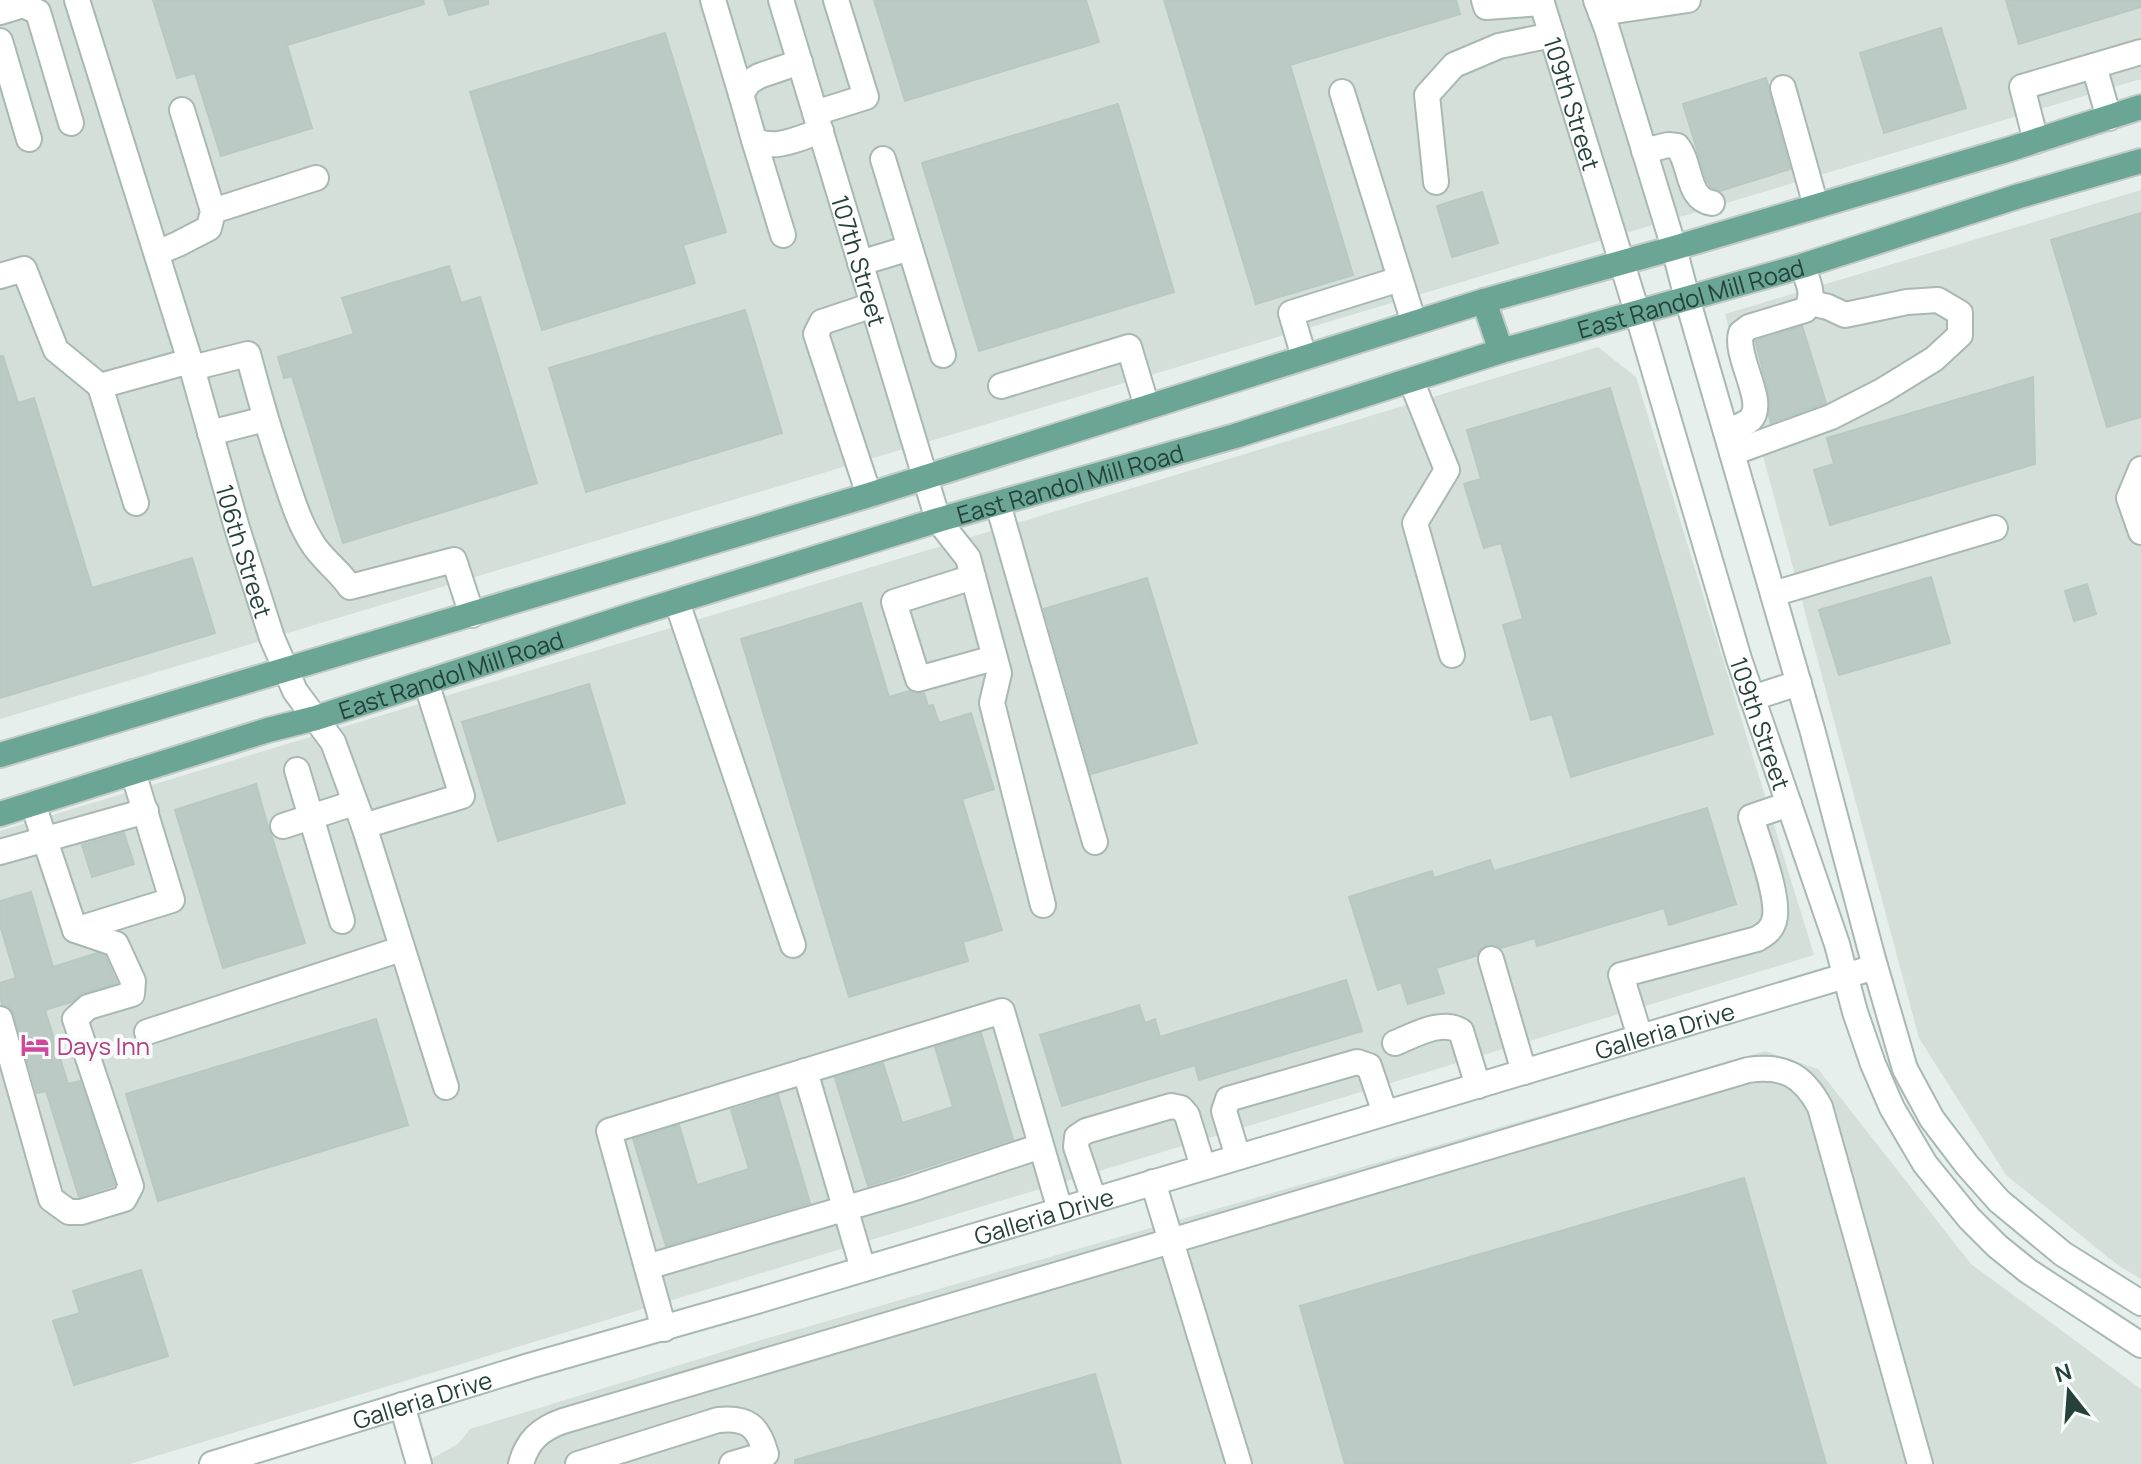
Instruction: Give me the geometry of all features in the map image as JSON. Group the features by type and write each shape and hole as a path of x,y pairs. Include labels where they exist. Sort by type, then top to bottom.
{"main road":[{"name":"East Randol Mill Road","path":"0,755 925,478 1484,301 1674,248 2141,107"},
{"name":"East Randol Mill Road","path":"0,814 268,730 316,718 938,520 1235,436 1501,351 1802,266 2019,196 2141,161"},
{"path":"1484,301 1501,351"}],"street":[{"name":"106th Street","path":"77,0 191,364 272,638 295,691 333,742 364,826 446,1087"},
{"path":"713,0 783,235"},
{"name":"107th Street","path":"781,0 938,520"},
{"path":"754,140 764,145 776,145 866,97 836,0"},
{"path":"1484,0 1486,7 1542,2"},
{"path":"1599,7 1688,0"},
{"name":"109th Street","path":"1542,2 1739,659 1837,944 1873,1064 1892,1108 1925,1164 1969,1218 1997,1246 2028,1271 2141,1345"},
{"path":"0,12 23,5 38,12 71,123"},
{"name":"109th Street","path":"1599,7 1674,248 1799,683 1905,1069 1932,1119 1999,1201 2063,1254 2141,1303"},
{"path":"1436,182 1427,95 1454,65 1499,46 1552,35"},
{"path":"0,41 29,139"},
{"path":"2036,141 2022,87 2141,52"},
{"path":"741,94 749,82 759,76 800,62"},
{"path":"2094,66 2109,118"},
{"path":"1783,88 1816,206"},
{"path":"1342,92 1414,323"},
{"path":"157,253 209,228 213,211 182,110"},
{"path":"1644,151 1677,146 1684,154 1697,196 1702,202 1712,203"},
{"path":"883,159 943,355"},
{"path":"213,211 316,178"},
{"path":"860,263 910,248"},
{"path":"1729,442 1753,418 1757,408 1739,346 1741,333 1749,327 1805,310 1811,303 1810,287 1802,266"},
{"path":"0,276 24,269 56,350 100,386 136,503"},
{"path":"1304,357 1291,313 1400,279"},
{"path":"1729,442 1831,417 1934,359 1960,335 1960,313 1938,300 1907,302 1845,315 1811,303"},
{"path":"869,495 816,334 822,322 873,305"},
{"path":"1001,386 1129,347 1147,407"},
{"path":"100,386 248,354 265,419 297,511 311,541 325,560 350,587 454,560 472,615"},
{"path":"1411,380 1447,470 1415,523 1452,655"},
{"path":"210,433 265,419"},
{"path":"2141,469 2129,498 2141,532"},
{"path":"998,504 1095,842"},
{"path":"938,520 968,558 999,673 992,703 1043,905"},
{"path":"1773,594 1995,528"},
{"path":"973,577 894,602 918,679 994,658"},
{"path":"677,602 793,945"},
{"path":"364,826 462,796 426,682"},
{"path":"1752,698 1799,683"},
{"path":"297,770 342,921"},
{"path":"75,930 172,900 133,772"},
{"path":"283,826 354,803"},
{"path":"33,804 75,930"},
{"path":"1640,1037 1621,975 1757,939 1767,933 1773,924 1776,912 1773,891 1751,817 1789,804"},
{"path":"0,852 146,811"},
{"path":"0,1019 51,1199 69,1212 81,1212 124,1199 131,1186 75,1019 88,1007 132,994 133,981 116,944 75,930"},
{"path":"147,1032 401,949"},
{"path":"1491,959 1524,1072"},
{"name":"Galleria Drive","path":"212,1464 529,1366 664,1329 1875,967"},
{"path":"664,1329 609,1131 1002,1011 1060,1210"},
{"path":"1395,1043 1438,1027 1452,1026 1461,1031 1478,1086"},
{"path":"1238,1157 1224,1111 1228,1099 1357,1062 1369,1066 1385,1113"},
{"path":"521,1464 526,1447 536,1435 548,1426 563,1421 1766,1067 1783,1070 1799,1078 1812,1091 1820,1107 1920,1464"},
{"path":"805,1071 863,1269"},
{"path":"1094,1200 1076,1147 1077,1137 1086,1131 1171,1106 1181,1108 1187,1115 1203,1167"},
{"path":"647,1267 908,1190 1041,1146"},
{"path":"1153,1182 1239,1464"},
{"path":"402,1405 419,1464"},
{"path":"578,1464 609,1460 718,1420 733,1419 754,1427 761,1436 766,1454 732,1464"}],"shaded area":[{"path":"0,0 2141,0 2141,79 0,719"},
{"path":"2141,190 2141,1279 2119,1266 2006,1175 1919,1038 1725,314"},
{"path":"1598,347 1636,377 1814,955 130,1464 0,1464 0,831"},
{"path":"1765,1051 1818,1069 1971,1264 2141,1389 2141,1464 422,1464 458,1444 470,1429 758,1341"}],"building":[{"path":"153,0 423,0 424,4 287,45 312,128 221,156 195,73 177,78"},
{"path":"444,0 488,0 488,4 449,15"},
{"path":"874,0 1086,0 1099,42 905,101"},
{"path":"1164,0 1456,0 1460,14 1290,65 1353,275 1256,304"},
{"path":"2006,0 2141,0 2141,7 2019,44"},
{"path":"1941,28 1966,108 1884,133 1860,53"},
{"path":"665,33 726,232 683,245 695,283 542,330 470,92"},
{"path":"1766,78 1790,169 1720,191 1711,187 1683,104"},
{"path":"1118,104 1174,292 979,351 922,163"},
{"path":"1482,192 1498,243 1452,257 1437,206"},
{"path":"2141,213 2141,417 2107,427 2051,240"},
{"path":"449,266 461,303 480,297 537,483 343,543 292,376 284,378 278,357 354,334 342,298"},
{"path":"745,310 782,433 586,492 549,368"},
{"path":"1802,326 1826,403 1771,423 1768,389 1755,341"},
{"path":"0,356 3,356 18,403 34,398 92,588 192,558 215,633 0,698"},
{"path":"2033,377 2035,464 1830,525 1814,470 1834,464 1827,438"},
{"path":"1610,388 1713,734 1571,777 1552,714 1531,720 1503,625 1523,619 1501,543 1484,548 1464,484 1481,479 1467,430"},
{"path":"1931,577 1950,643 1839,675 1819,610"},
{"path":"1147,578 1197,743 1091,774 1044,609"},
{"path":"2087,584 2096,614 2074,621 2065,591"},
{"path":"861,603 889,697 909,691 924,693 928,706 933,705 939,723 971,713 994,789 962,799 1002,930 963,942 968,961 849,997 741,639"},
{"path":"589,684 625,803 498,841 462,722"},
{"path":"256,784 305,943 223,968 175,810"},
{"path":"1707,808 1736,904 1669,925 1664,908 1537,946 1535,938 1501,948 1494,944 1486,945 1476,956 1436,968 1444,993 1408,1004 1401,982 1378,990 1349,897 1432,871 1434,878 1490,860 1494,871"},
{"path":"124,833 134,864 92,877 82,845"},
{"name":"Days Inn","path":"31,892 53,967 97,953 105,956 117,983 45,1010 68,1084 80,1081 115,1185 79,1197 46,1091 37,1093 14,1015 10,1008 2,1004 0,996 0,983 16,978 0,925 0,901"},
{"path":"1346,980 1362,1031 1199,1080 1195,1065 1062,1106 1040,1035 1139,1005 1145,1023 1155,1019 1160,1037"},
{"path":"376,1019 408,1125 158,1201 126,1094"},
{"path":"981,1033 1013,1139 868,1186 835,1078 883,1063 902,1123 953,1107 935,1047"},
{"path":"778,1095 810,1203 666,1246 633,1139 679,1125 697,1185 749,1169 731,1110"},
{"path":"1744,1178 1826,1464 1345,1464 1300,1306"},
{"path":"141,1270 168,1356 74,1385 53,1321 80,1313 73,1291"},
{"path":"1095,1374 1121,1464 795,1464 795,1460"}],"place":[{"name":"Days Inn","path":"35,1045"}]}
